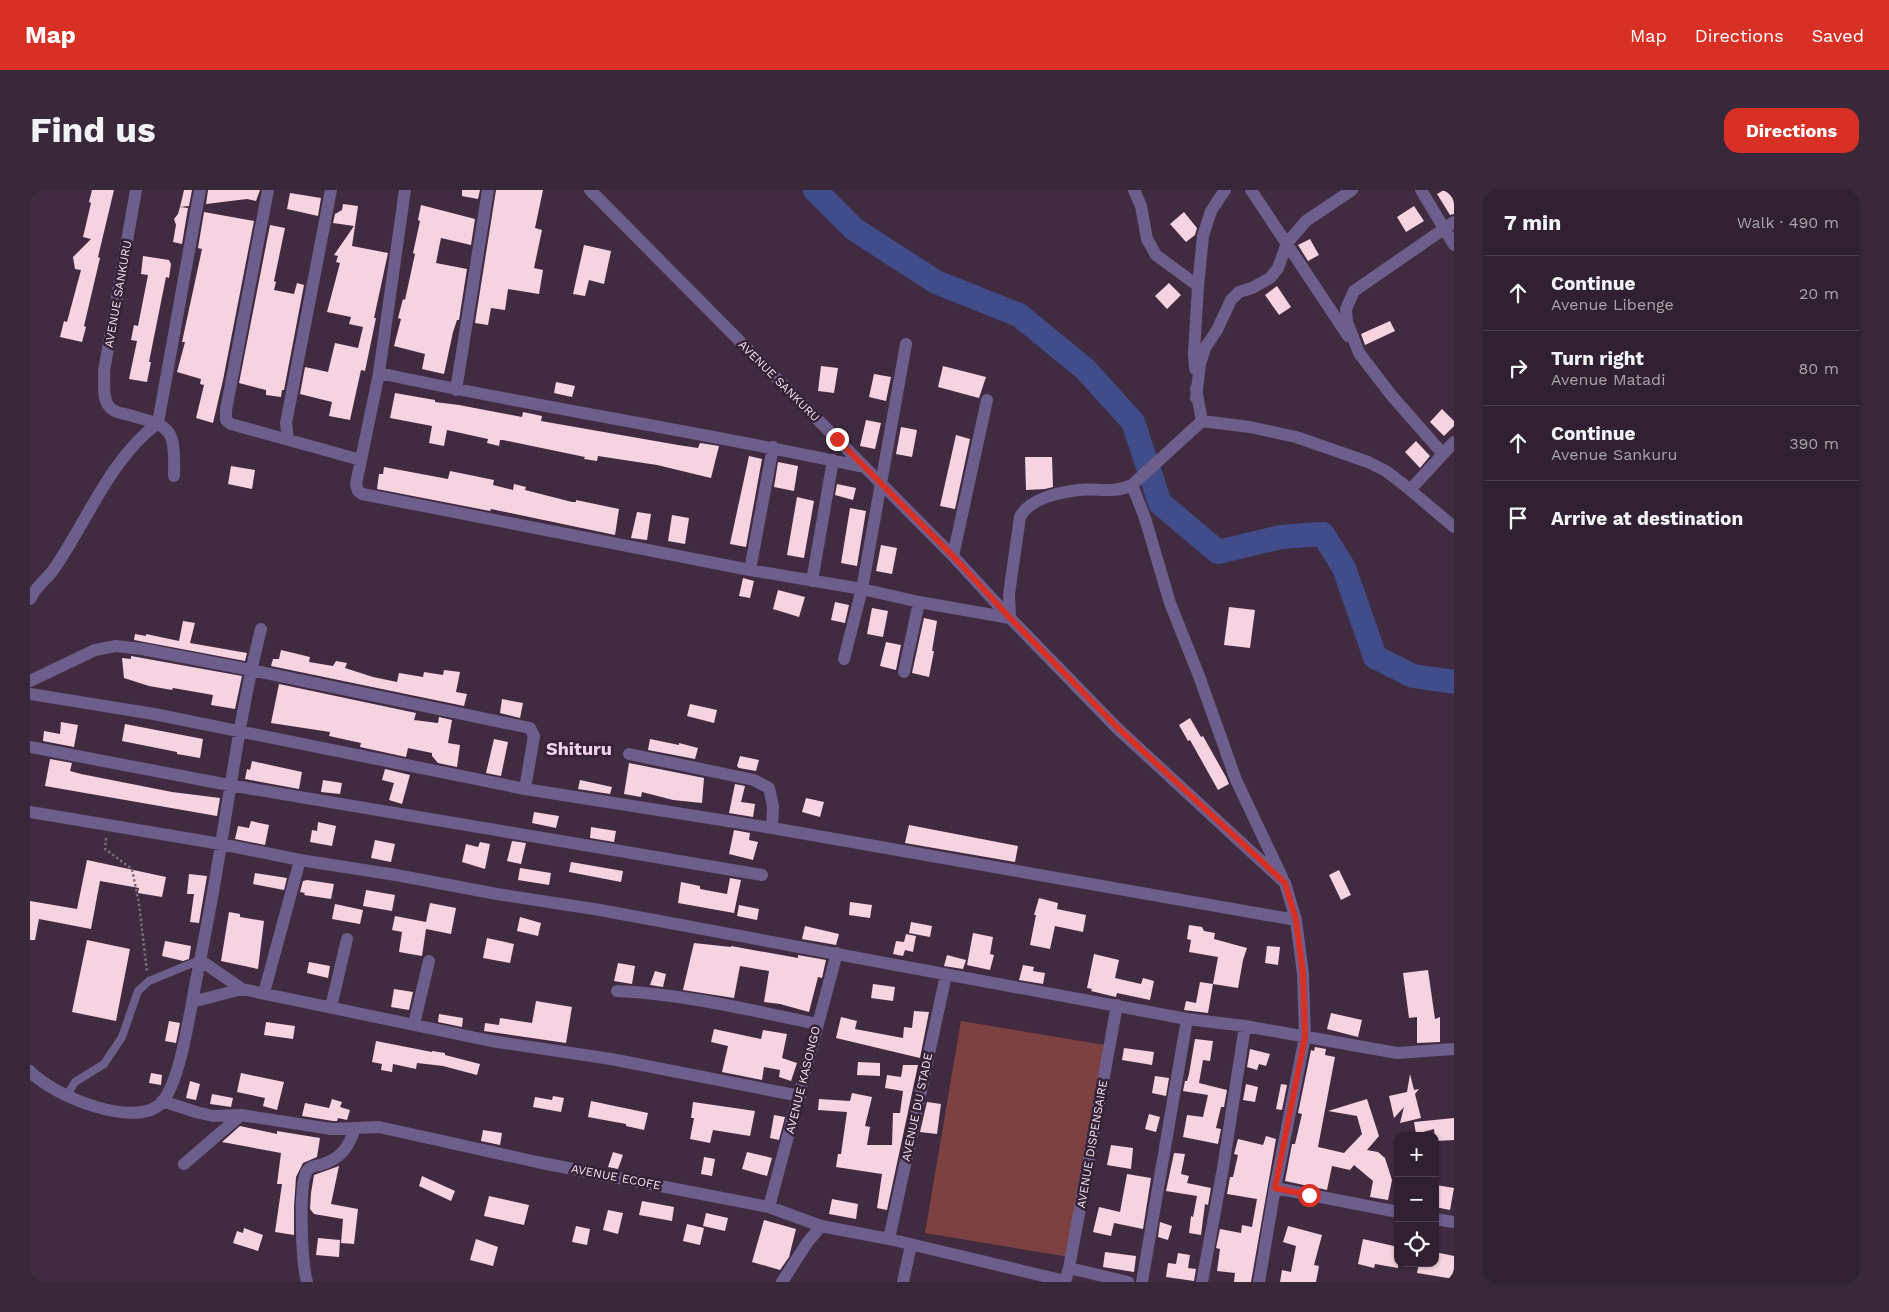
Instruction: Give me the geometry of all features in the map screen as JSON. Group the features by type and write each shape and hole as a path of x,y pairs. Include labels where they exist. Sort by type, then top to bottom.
{"street":[{"name":"AVENUE SANKURU","path":"136,190 104,371 105,398 109,408 119,413 158,423"},
{"path":"30,598 53,570 98,494 118,465 145,432 158,423 200,190"},
{"path":"268,190 226,410 226,420 231,424 362,460"},
{"path":"288,439 286,423 330,190"},
{"path":"405,190 379,373 356,484 362,494 750,570 862,588 919,602 1010,618 1009,594 1020,517 1024,509 1042,499 1070,492 1079,490 1121,490 1132,485 1202,421 1250,427 1296,437 1368,462 1386,471 1454,527"},
{"path":"456,390 488,190"},
{"name":"AVENUE SANKURU","path":"590,190 953,556 1010,618 1118,728 1285,883"},
{"path":"1134,190 1141,206 1147,239 1156,255 1198,286"},
{"path":"1202,421 1196,398 1194,353 1198,286 1203,236 1211,210 1224,190"},
{"path":"1251,190 1359,353 1392,396 1443,454"},
{"path":"1196,398 1200,364 1206,348 1231,300 1238,292 1252,288 1270,278 1278,268 1287,243 1306,220 1352,190"},
{"path":"1421,190 1449,225 1454,245"},
{"path":"1359,353 1347,322 1346,309 1354,291 1449,225"},
{"path":"844,659 862,588 906,344"},
{"path":"379,373 456,390 774,447 864,467"},
{"path":"953,556 986,400"},
{"path":"158,423 172,438 174,476"},
{"path":"1410,490 1454,442"},
{"path":"750,570 774,447"},
{"path":"812,581 833,460"},
{"path":"1132,485 1145,518 1170,603 1199,676 1236,780 1285,883 1296,920 1303,974 1305,1037 1275,1188 1259,1282"},
{"path":"904,672 919,602"},
{"path":"30,1071 78,1102 131,1113 151,1111 162,1101 174,1081 192,1002 221,844 229,785 251,670 261,629"},
{"path":"30,681 95,650 116,646 142,649 251,670 530,728 534,736 525,790"},
{"path":"30,694 154,714 525,790 772,828 1296,920"},
{"path":"30,747 229,785 762,874"},
{"path":"629,754 754,780 769,788 773,806 772,828"},
{"path":"30,812 221,844 300,860 396,875 497,894 600,910 1187,1019 1245,1026 1397,1053 1454,1049"},
{"path":"264,993 300,860"},
{"path":"331,1007 348,939"},
{"name":"AVENUE KASONGO","path":"769,1207 837,953"},
{"path":"200,960 242,989 491,1041 611,1059 800,1096"},
{"path":"414,1024 429,961"},
{"name":"AVENUE DU STADE","path":"889,1239 946,975"},
{"path":"192,1002 242,989"},
{"path":"617,991 654,992 817,1024"},
{"name":"AVENUE DISPENSAIRE","path":"1066,1277 1117,1005"},
{"path":"1142,1282 1187,1019"},
{"path":"1202,1282 1224,1168 1245,1026"},
{"name":"AVENUE ECOFE","path":"162,1101 213,1116 241,1115 331,1129 379,1127 537,1162 769,1207 821,1226 911,1245 1066,1277 1128,1282"},
{"path":"184,1164 241,1115"},
{"path":"307,1282 301,1242 302,1195 305,1176 312,1166 334,1160 342,1153 350,1144 355,1128"},
{"path":"1275,1188 1394,1211"},
{"path":"1439,1220 1454,1222"},
{"path":"782,1282 807,1243 821,1226"},
{"path":"903,1282 911,1245"}],"lane":[{"path":"67,1095 75,1082 104,1064 122,1036 138,991 148,981 200,960"}],"path":[{"path":"108,825 104,849 132,869 139,904 148,981"}],"shaded area":[{"path":"961,1021 1105,1045 1069,1257 925,1233"}],"building":[{"path":"92,190 114,190 98,257 100,258 82,342 60,337 64,321 67,322 81,270 75,269 73,257 91,239 83,237"},
{"path":"184,190 192,190 189,206 180,207"},
{"path":"208,190 260,190 256,201 247,199 206,204"},
{"path":"462,190 480,190 478,199 462,196"},
{"path":"496,190 543,190 535,228 542,230 534,268 543,270 539,294 508,289 505,310 491,308 488,325 475,323"},
{"path":"1444,190 1454,190 1454,214 1450,215 1437,194"},
{"path":"290,193 321,198 318,216 287,209"},
{"path":"343,204 358,206 352,246 388,253 365,371 361,370 350,420 329,416 332,402 300,394 305,367 328,372 335,343 358,348 363,327 349,324 351,317 327,312 340,263 336,262 338,256 334,255 354,226 333,223 335,214 342,210"},
{"path":"421,205 475,219 471,245 441,238 436,263 467,269 459,320 457,320 453,332 444,374 422,369 425,354 394,346 401,319 398,318 403,299 405,300 415,254 413,253 420,221 418,220"},
{"path":"1414,206 1424,221 1406,232 1397,217"},
{"path":"180,207 188,208 182,244 173,242 176,225 174,219"},
{"path":"204,212 254,221 213,423 196,418 204,385 200,384 201,379 177,372 185,342 182,342 202,249 198,248"},
{"path":"1184,212 1197,228 1195,235 1186,242 1170,224"},
{"path":"270,225 285,228 274,281 276,282 274,290 294,294 297,283 304,285 284,390 282,390 281,397 266,395 266,390 239,383"},
{"path":"1310,239 1319,255 1308,261 1298,245"},
{"path":"584,245 611,251 604,284 589,280 585,296 573,294"},
{"path":"143,256 169,260 171,264 169,278 166,277 149,362 151,362 147,382 129,379 137,341 131,340 134,325 138,326 148,275 141,274"},
{"path":"1169,283 1181,295 1167,309 1155,296"},
{"path":"1277,286 1291,307 1279,315 1265,295"},
{"path":"1390,321 1395,331 1365,345 1361,334"},
{"path":"821,366 838,368 834,393 818,391"},
{"path":"943,366 986,377 979,398 938,387"},
{"path":"874,374 891,377 886,401 869,397"},
{"path":"556,382 575,386 572,397 554,393"},
{"path":"395,393 522,417 523,412 542,416 541,421 678,445 698,448 700,443 719,446 711,478 657,465 598,456 597,461 584,459 585,457 503,440 500,440 499,446 487,443 488,439 447,430 444,446 429,443 432,426 390,418"},
{"path":"1442,409 1454,421 1454,426 1444,436 1430,422"},
{"path":"866,420 881,423 875,449 860,446"},
{"path":"901,427 917,430 912,457 896,454"},
{"path":"956,435 970,439 955,509 940,506"},
{"path":"1416,441 1430,456 1420,468 1405,452"},
{"path":"749,456 762,459 746,547 730,544"},
{"path":"1025,457 1052,457 1053,487 1026,490"},
{"path":"778,462 798,466 794,491 774,487"},
{"path":"231,466 255,470 252,489 228,484"},
{"path":"384,467 448,479 450,471 494,480 493,485 513,490 514,484 526,487 525,490 572,502 576,502 576,500 619,509 615,535 491,509 490,511 377,489 379,474 383,474"},
{"path":"837,484 856,488 853,500 835,495"},
{"path":"797,497 814,501 804,558 787,555"},
{"path":"850,508 866,511 857,566 841,563"},
{"path":"637,512 651,514 647,540 631,538"},
{"path":"672,515 689,518 685,544 668,541"},
{"path":"881,545 897,548 892,574 876,571"},
{"path":"743,578 754,581 750,598 739,596"},
{"path":"778,590 805,597 799,617 773,609"},
{"path":"835,602 849,605 845,623 831,620"},
{"path":"1229,607 1255,610 1250,648 1224,645"},
{"path":"872,608 888,611 883,637 867,634"},
{"path":"924,618 937,621 929,677 912,673"},
{"path":"183,621 195,623 190,643 247,653 245,661 134,640 135,634 146,636 146,634 179,641"},
{"path":"886,642 901,645 896,670 880,666"},
{"path":"281,650 310,657 309,662 333,666 336,661 347,663 345,668 397,682 399,673 423,677 424,672 443,675 444,670 460,672 456,692 467,694 464,706 271,666 273,659 279,659"},
{"path":"131,656 242,676 235,709 211,705 213,695 149,686 124,678 122,658 131,659"},
{"path":"279,684 416,713 414,720 438,723 439,717 452,720 448,743 460,745 457,767 438,763 432,756 432,753 408,748 406,757 360,747 361,743 329,736 330,732 271,723"},
{"path":"502,699 523,703 520,718 500,713"},
{"path":"690,704 717,710 714,723 687,716"},
{"path":"1190,718 1201,737 1203,736 1229,784 1218,790 1190,740 1188,741 1179,725"},
{"path":"61,722 78,725 74,747 43,741 44,731 60,734"},
{"path":"125,724 203,739 200,758 122,741"},
{"path":"494,739 508,742 501,776 486,773"},
{"path":"650,739 698,748 695,759 648,750"},
{"path":"740,756 759,760 756,771 739,768 737,766"},
{"path":"50,759 72,763 70,771 81,774 172,792 220,798 217,816 45,786"},
{"path":"252,761 302,772 299,789 245,779 247,769 250,770"},
{"path":"629,763 704,778 702,803 673,800 642,792 641,797 624,794"},
{"path":"385,769 410,775 402,804 389,800 394,783 382,780"},
{"path":"323,780 342,783 340,794 321,792"},
{"path":"580,780 612,787 610,794 578,789"},
{"path":"735,784 745,786 741,802 755,804 753,817 729,813"},
{"path":"806,798 824,802 820,817 802,812"},
{"path":"534,812 559,816 556,828 532,823"},
{"path":"251,821 269,825 265,845 235,839 238,826 249,828"},
{"path":"318,822 336,826 332,846 310,842 312,830 317,831"},
{"path":"909,825 1018,846 1015,862 905,843"},
{"path":"591,827 616,831 614,842 590,838"},
{"path":"734,830 750,833 749,840 758,842 753,860 729,854"},
{"path":"375,840 395,844 391,862 371,858"},
{"path":"512,841 526,843 521,864 507,861"},
{"path":"480,842 490,844 485,869 462,862 466,844 478,847"},
{"path":"87,860 166,877 162,897 138,893 139,888 100,881 91,929 39,919 35,940 30,940 30,901 77,909"},
{"path":"571,862 623,871 621,882 569,872"},
{"path":"520,868 551,873 549,885 518,880"},
{"path":"1339,870 1351,895 1341,900 1329,875"},
{"path":"255,873 287,878 284,890 253,884"},
{"path":"189,874 207,876 199,923 190,922 194,894 187,894"},
{"path":"730,878 741,880 734,913 678,903 681,882 700,886 700,889 727,894"},
{"path":"303,881 334,884 331,899 304,895 305,893 300,892"},
{"path":"366,890 395,895 392,911 363,906"},
{"path":"1039,898 1058,903 1057,909 1086,915 1083,932 1055,926 1050,949 1030,945 1036,915 1034,915"},
{"path":"850,902 872,905 870,918 849,915"},
{"path":"430,903 456,908 451,934 426,929 422,956 399,952 402,932 392,930 395,916 426,922"},
{"path":"335,904 363,910 360,924 332,919"},
{"path":"739,905 759,909 757,920 737,916"},
{"path":"229,912 240,914 240,917 264,921 258,969 221,961"},
{"path":"520,917 541,923 538,936 517,931"},
{"path":"911,922 932,926 930,937 909,933"},
{"path":"1189,925 1202,927 1204,931 1215,933 1214,939 1247,948 1238,988 1213,984 1218,957 1189,952 1191,940 1187,939"},
{"path":"805,926 839,934 836,945 802,939"},
{"path":"973,933 993,937 990,954 994,955 990,970 967,965"},
{"path":"906,934 916,936 913,952 905,950 903,956 893,954 896,941 904,942"},
{"path":"487,938 514,944 510,963 483,958"},
{"path":"87,940 130,949 116,1021 72,1012"},
{"path":"165,941 191,946 189,959 183,961 162,956"},
{"path":"694,943 731,946 798,958 798,955 826,960 822,978 818,977 809,1012 780,1004 764,1002 769,971 740,966 734,998 683,990"},
{"path":"1267,946 1280,947 1278,965 1265,963"},
{"path":"1094,954 1119,960 1115,978 1141,984 1143,978 1154,981 1150,1000 1117,993 1116,997 1091,991 1092,989 1087,988"},
{"path":"947,955 966,960 963,969 944,966"},
{"path":"309,962 330,966 328,978 307,973"},
{"path":"618,963 635,966 632,984 614,981"},
{"path":"1023,965 1034,967 1033,971 1045,973 1043,984 1019,980"},
{"path":"1428,970 1435,1019 1440,1017 1440,1042 1417,1043 1417,1017 1409,1018 1403,973"},
{"path":"655,971 666,974 663,987 650,985"},
{"path":"1200,982 1213,984 1208,1013 1184,1010 1186,1001 1196,1003"},
{"path":"873,984 895,987 893,1001 871,998"},
{"path":"394,989 413,992 409,1010 391,1007"},
{"path":"536,1001 572,1007 566,1043 484,1031 485,1023 499,1025 500,1018 532,1023"},
{"path":"914,1011 929,1012 920,1058 836,1038 841,1017 857,1021 855,1029 903,1038 904,1027 912,1028"},
{"path":"1331,1013 1362,1020 1358,1037 1327,1029"},
{"path":"439,1014 463,1018 462,1027 438,1022"},
{"path":"169,1021 180,1023 176,1043 165,1041"},
{"path":"266,1022 295,1026 293,1039 264,1035"},
{"path":"714,1029 761,1039 763,1030 787,1034 782,1058 797,1063 791,1081 779,1077 780,1070 764,1067 762,1080 722,1072 728,1046 711,1042"},
{"path":"1195,1039 1213,1041 1210,1061 1203,1060 1199,1083 1227,1090 1224,1107 1221,1107 1216,1128 1221,1129 1218,1144 1183,1137 1187,1115 1203,1117 1208,1095 1183,1091 1189,1074"},
{"path":"376,1041 445,1053 445,1055 480,1064 477,1075 443,1066 417,1063 416,1069 393,1064 392,1072 381,1070 382,1064 372,1062"},
{"path":"1315,1047 1326,1049 1325,1055 1335,1057 1318,1147 1344,1153 1362,1134 1357,1116 1328,1111 1367,1099 1379,1136 1367,1150 1378,1152 1385,1158 1392,1180 1388,1200 1370,1197 1373,1181 1354,1165 1350,1170 1332,1166 1327,1190 1285,1181 1292,1144 1295,1144 1302,1114 1298,1113 1311,1050 1314,1051"},
{"path":"1124,1048 1154,1052 1152,1065 1122,1060"},
{"path":"1250,1049 1270,1054 1266,1066 1259,1064 1257,1070 1247,1067"},
{"path":"858,1062 880,1063 880,1076 857,1075"},
{"path":"903,1065 918,1065 887,1210 877,1208 882,1174 836,1167 838,1154 841,1154 847,1112 818,1110 819,1099 850,1101 852,1093 872,1097 865,1126 870,1127 867,1145 892,1145 893,1113 900,1113 903,1091 885,1088 887,1075 901,1077"},
{"path":"151,1073 162,1075 161,1085 149,1083"},
{"path":"241,1073 284,1082 277,1110 263,1106 265,1098 237,1092"},
{"path":"1410,1074 1414,1090 1419,1089 1415,1094 1421,1118 1400,1123 1404,1107 1394,1118 1389,1096 1407,1092"},
{"path":"1155,1076 1169,1078 1166,1096 1152,1093"},
{"path":"190,1081 200,1084 196,1100 186,1098"},
{"path":"1246,1084 1258,1087 1255,1102 1243,1100"},
{"path":"1281,1084 1287,1085 1282,1110 1276,1109"},
{"path":"212,1094 233,1098 231,1107 210,1104"},
{"path":"553,1096 564,1098 561,1112 533,1107 535,1097 552,1100"},
{"path":"332,1099 342,1102 340,1107 350,1110 347,1120 338,1118 337,1121 333,1121 302,1116 305,1103 329,1108"},
{"path":"591,1101 648,1113 644,1130 626,1126 626,1124 588,1117"},
{"path":"693,1102 755,1111 750,1136 713,1130 710,1143 690,1139 694,1118 691,1118"},
{"path":"927,1102 941,1104 937,1134 920,1132"},
{"path":"1149,1114 1160,1117 1156,1132 1145,1129"},
{"path":"774,1115 785,1117 779,1140 770,1138"},
{"path":"1454,1118 1454,1140 1439,1141 1439,1132 1434,1132 1434,1129 1416,1132 1414,1122"},
{"path":"240,1126 277,1134 277,1131 320,1138 317,1157 303,1163 296,1177 294,1235 275,1232 282,1184 277,1184 281,1153 222,1142"},
{"path":"483,1130 502,1133 500,1145 481,1141"},
{"path":"1266,1136 1276,1139 1251,1282 1234,1282 1235,1273 1217,1271 1220,1249 1216,1248 1220,1229 1241,1233 1242,1225 1252,1227 1257,1199 1227,1194 1230,1177 1233,1177 1238,1155 1234,1154 1238,1139 1263,1145"},
{"path":"1111,1145 1133,1148 1131,1169 1107,1165"},
{"path":"613,1152 623,1155 618,1169 608,1167"},
{"path":"747,1152 772,1158 767,1176 742,1169"},
{"path":"1174,1153 1185,1154 1181,1174 1189,1176 1187,1183 1211,1188 1208,1205 1205,1204 1201,1235 1189,1233 1191,1216 1193,1217 1197,1196 1166,1191"},
{"path":"704,1157 715,1159 712,1176 701,1174"},
{"path":"339,1166 331,1204 358,1209 354,1244 341,1243 343,1219 314,1214 310,1209 314,1175"},
{"path":"1127,1174 1151,1178 1143,1229 1114,1223 1111,1236 1093,1232 1099,1207 1120,1212"},
{"path":"422,1176 455,1191 451,1201 419,1186"},
{"path":"1439,1186 1454,1188 1450,1210 1439,1208"},
{"path":"489,1196 529,1205 524,1225 484,1216"},
{"path":"832,1199 858,1204 856,1219 829,1214"},
{"path":"642,1201 674,1207 672,1221 639,1215"},
{"path":"608,1210 623,1213 618,1234 603,1230"},
{"path":"706,1213 728,1218 725,1231 703,1226"},
{"path":"764,1220 796,1229 789,1257 780,1270 752,1262"},
{"path":"1160,1222 1172,1226 1168,1240 1158,1237"},
{"path":"687,1224 704,1228 700,1245 683,1241"},
{"path":"576,1226 590,1229 587,1245 572,1242"},
{"path":"1288,1226 1322,1235 1314,1265 1319,1266 1316,1282 1280,1282 1282,1270 1291,1272 1296,1246 1283,1242"},
{"path":"244,1228 263,1235 258,1251 233,1243 237,1231 243,1233"},
{"path":"318,1238 340,1240 339,1257 316,1255"},
{"path":"476,1239 498,1247 493,1266 470,1260"},
{"path":"1363,1239 1394,1246 1394,1267 1398,1268 1375,1264 1374,1268 1358,1264"},
{"path":"1105,1252 1136,1256 1134,1272 1103,1267"},
{"path":"1178,1253 1190,1255 1188,1268 1196,1269 1194,1281 1166,1277 1168,1263 1176,1264"},
{"path":"1439,1253 1454,1256 1454,1279 1417,1273 1418,1267 1439,1267"}],"waterway":[{"path":"815,190 854,229 936,282 1019,315 1085,369 1133,422 1160,503 1218,552 1281,537 1323,534 1344,568 1375,657 1413,676 1454,682"}],"district":[{"name":"Shituru","path":"579,748"}],"route":[{"path":"837,439 953,556 1010,618 1118,728 1285,883 1296,920 1303,974 1305,1037 1275,1188 1309,1195"}]}
